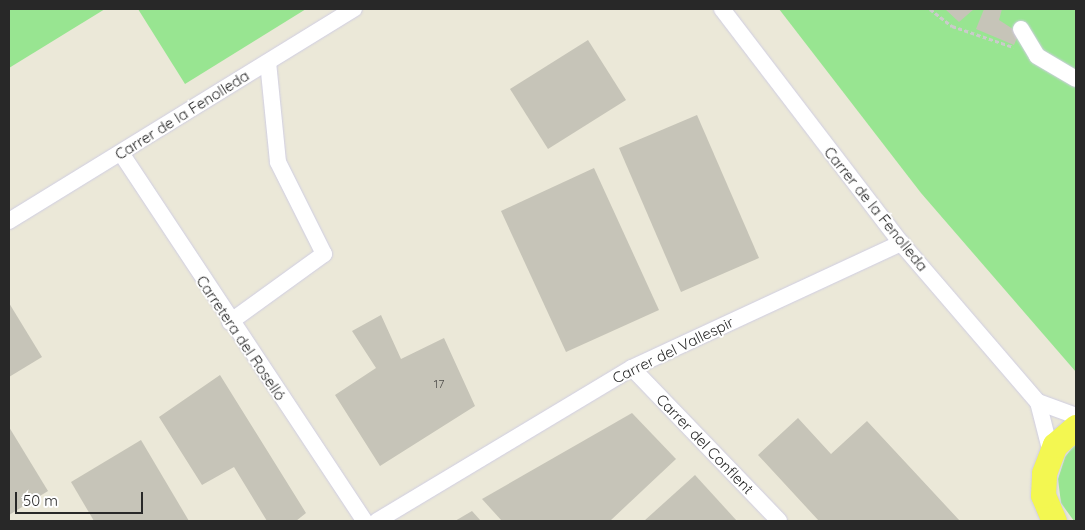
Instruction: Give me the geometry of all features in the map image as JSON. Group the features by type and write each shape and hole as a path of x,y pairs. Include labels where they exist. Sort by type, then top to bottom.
{"main road":[{"path":"1051,519 1042,484 1051,453 1061,439 1076,427"}],"street":[{"name":"Carrer de la Fenolleda","path":"9,221 354,9"},
{"name":"Carrer de la Fenolleda","path":"722,9 901,243 1038,402"},
{"path":"1021,29 1037,56 1076,79"},
{"path":"230,322 324,254 278,162 268,62"},
{"name":"Carretera del Roselló","path":"121,153 230,322 365,521"},
{"name":"Carrer del Vallespir","path":"377,521 632,368 901,243"},
{"name":"Carrer del Conflent","path":"632,368 779,521"},
{"path":"1038,402 1076,416"},
{"path":"1038,402 1051,453"}],"path":[{"path":"930,9 952,26 1037,56"}],"green space":[{"path":"9,9 105,9 9,68"},
{"path":"138,9 306,9 185,84"},
{"path":"779,9 1076,9 1076,372 921,193"},
{"path":"1076,443 1076,521 1074,521 1061,503 1058,479 1065,457"}],"building":[{"path":"945,9 974,9 959,22"},
{"path":"984,9 1002,9 999,20 1019,33 1014,45 976,29"},
{"path":"588,40 626,100 548,149 510,89"},
{"path":"697,115 759,258 681,292 619,148"},
{"path":"594,168 659,310 566,352 501,211"},
{"path":"9,303 42,357 9,377"},
{"path":"381,315 401,359 444,338 475,406 380,466 335,395 376,368 352,331"},
{"path":"220,375 306,513 296,521 267,521 234,467 202,485 159,417"},
{"path":"632,413 676,459 610,521 502,521 482,499"},
{"path":"798,418 831,454 867,421 960,521 819,521 758,455"},
{"path":"9,427 48,491 9,515"},
{"path":"141,440 189,521 94,521 71,482"},
{"path":"695,475 737,521 644,521"},
{"path":"472,511 481,521 455,521"}]}
